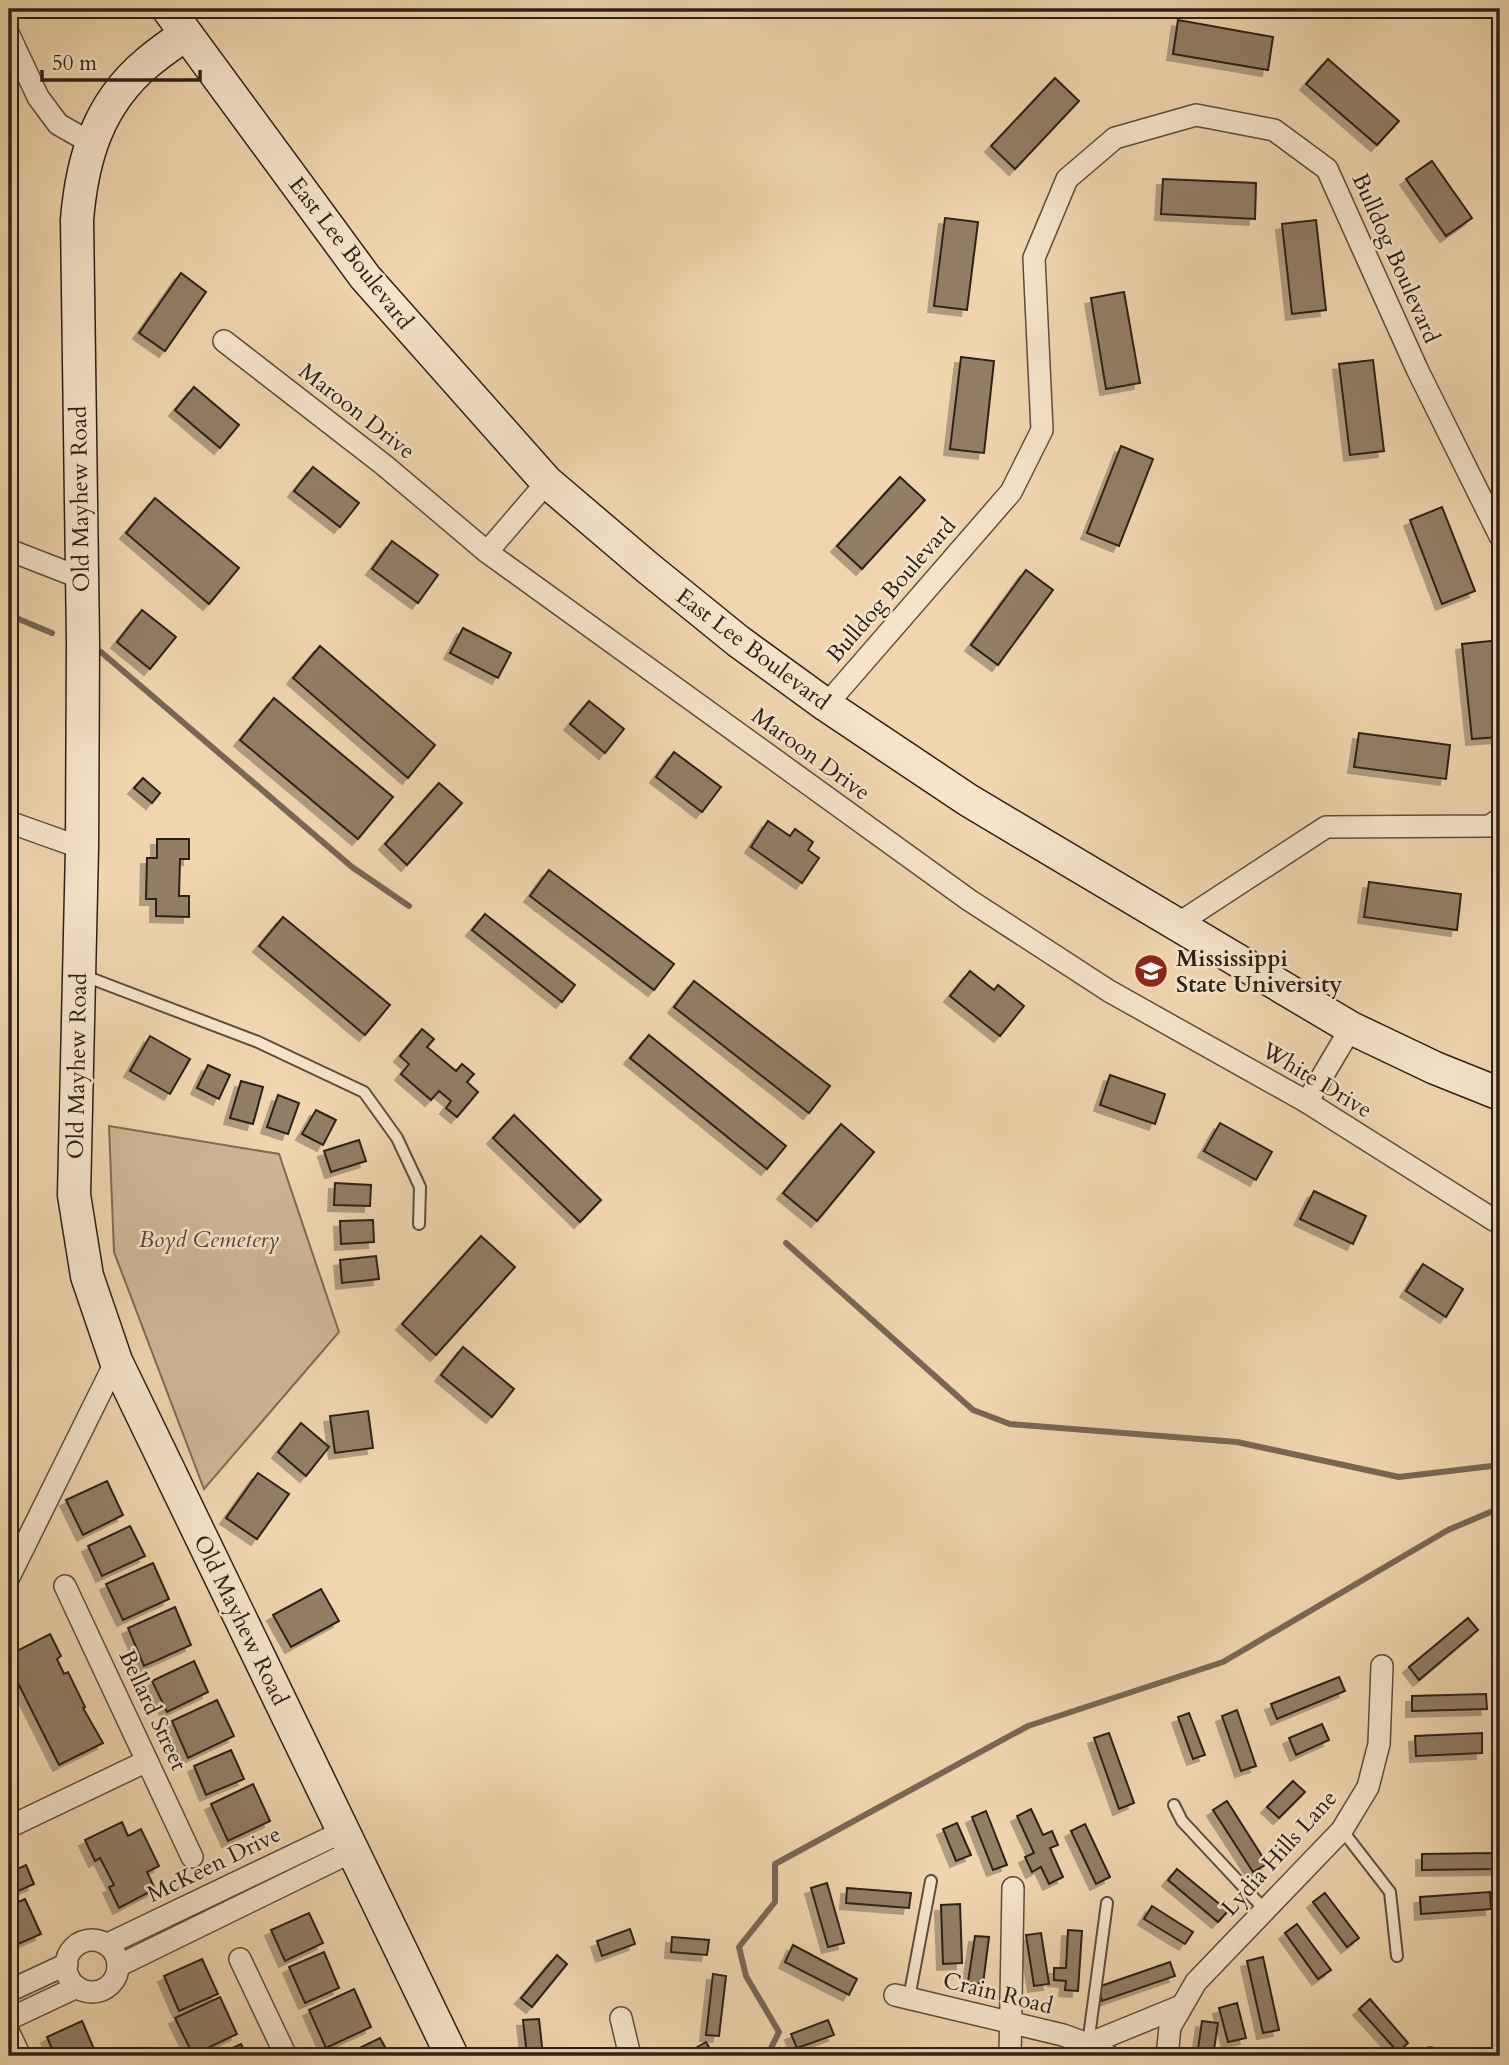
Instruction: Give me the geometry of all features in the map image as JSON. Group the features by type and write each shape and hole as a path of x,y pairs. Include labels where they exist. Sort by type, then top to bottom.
{"street":[{"name":"Old Mayhew Road","path":"177,21 146,64 116,95 91,143 80,182 77,220 82,848 74,1195 87,1276 116,1360 452,2056"},
{"name":"East Lee Boulevard","path":"177,21 365,277 547,482 738,641 826,705 968,800 1176,925 1351,1028 1435,1068 1500,1094"},
{"path":"9,35 38,97 58,124 91,143"},
{"name":"Bulldog Boulevard","path":"826,705 1011,492 1042,430 1034,258 1067,179 1115,138 1196,115 1274,130 1327,169 1417,369 1500,536"},
{"name":"Maroon Drive","path":"224,341 384,465 487,552 969,900 1109,991"},
{"path":"487,552 547,482"},
{"path":"9,550 81,578"},
{"path":"1176,925 1326,827 1489,826 1500,819"},
{"path":"9,822 82,848"},
{"name":"White Drive","path":"1109,991 1307,1102 1494,1220"},
{"path":"1307,1102 1351,1028"},
{"path":"9,1577 116,1360"},
{"name":"Bellard Street","path":"65,1586 192,1857"},
{"name":"Lydia Hills Lane","path":"1167,2056 1170,2027 1196,1983 1342,1830 1368,1787 1382,1713 1382,1666"},
{"path":"9,1827 147,1761"},
{"path":"118,1966 348,1841"},
{"name":"McKeen Drive","path":"9,1991 66,1964 68,1956 78,1944 93,1940 108,1944 348,1841"},
{"path":"1010,2056 1013,1888"},
{"path":"66,1964 69,1977 77,1987 100,1990 113,1981 118,1966 108,1944"},
{"path":"240,1959 286,2056"},
{"path":"9,2019 77,1987"},
{"name":"Crain Road","path":"902,1997 1063,2035 1109,2056"},
{"path":"1088,2045 1181,2006"},
{"path":"621,2018 630,2056"},
{"path":"9,2033 20,2056"}],"lane":[{"path":"79,974 258,1042 363,1092 397,1138 420,1187 419,1224"},
{"path":"1174,1805 1182,1821 1265,1910"},
{"path":"1342,1830 1390,1892 1397,1956"},
{"path":"902,1997 931,1881"},
{"path":"1088,2045 1107,1903"}],"green space":[{"name":"Boyd Cemetery","path":"109,1126 279,1154 339,1332 204,1489 114,1252"}],"building":[{"path":"1178,20 1273,37 1268,70 1173,54"},
{"path":"1328,59 1399,121 1377,145 1306,84"},
{"path":"1055,78 1079,101 1015,169 991,146"},
{"path":"1432,161 1472,218 1446,236 1406,179"},
{"path":"1163,179 1256,183 1255,219 1161,214"},
{"path":"945,218 978,222 967,310 934,306"},
{"path":"1316,220 1326,310 1292,314 1282,224"},
{"path":"181,273 206,292 165,351 139,333"},
{"path":"1124,292 1140,383 1106,389 1091,298"},
{"path":"961,357 994,361 984,453 950,449"},
{"path":"1373,360 1384,451 1350,455 1339,364"},
{"path":"194,387 239,425 220,448 175,410"},
{"path":"1121,446 1153,459 1119,546 1087,533"},
{"path":"313,467 359,503 340,527 294,491"},
{"path":"900,477 925,500 862,569 837,546"},
{"path":"155,498 239,568 209,604 126,533"},
{"path":"1442,507 1475,591 1442,604 1410,520"},
{"path":"392,541 438,575 418,603 372,569"},
{"path":"1026,570 1053,590 998,665 971,645"},
{"path":"142,610 176,637 150,669 117,642"},
{"path":"463,628 511,653 498,678 450,653"},
{"path":"1500,640 1500,737 1472,739 1462,644"},
{"path":"320,646 435,745 408,778 293,678"},
{"path":"274,698 393,797 358,839 240,740"},
{"path":"589,701 624,729 605,753 570,724"},
{"path":"1359,733 1450,745 1446,779 1354,767"},
{"path":"674,752 721,787 702,812 656,777"},
{"path":"143,778 160,793 152,803 134,788"},
{"path":"439,783 462,803 407,865 385,844"},
{"path":"768,821 790,836 795,829 813,842 808,850 819,858 802,883 751,847"},
{"path":"157,839 189,839 189,859 180,859 179,896 189,896 189,917 156,916 156,899 146,899 147,858 157,858"},
{"path":"549,870 674,964 654,990 530,896"},
{"path":"1369,882 1461,894 1457,930 1364,917"},
{"path":"485,914 575,985 562,1002 472,930"},
{"path":"283,917 390,1005 365,1035 259,946"},
{"path":"970,971 994,990 998,985 1024,1006 1000,1036 950,996"},
{"path":"694,981 830,1086 809,1113 674,1007"},
{"path":"422,1029 434,1039 427,1047 456,1071 462,1064 474,1074 467,1082 478,1092 457,1117 446,1108 451,1101 439,1091 431,1100 401,1074 409,1064 400,1056"},
{"path":"649,1035 786,1146 767,1169 630,1058"},
{"path":"150,1036 190,1059 170,1094 130,1071"},
{"path":"208,1065 230,1075 219,1099 197,1088"},
{"path":"1110,1075 1165,1094 1155,1124 1100,1105"},
{"path":"241,1081 263,1087 253,1124 230,1118"},
{"path":"278,1095 299,1103 288,1134 267,1127"},
{"path":"316,1110 336,1120 323,1145 302,1134"},
{"path":"514,1115 601,1200 580,1222 493,1138"},
{"path":"1220,1123 1272,1152 1256,1180 1204,1151"},
{"path":"841,1124 874,1152 817,1221 783,1193"},
{"path":"359,1140 366,1161 331,1172 324,1151"},
{"path":"335,1183 371,1185 370,1206 334,1205"},
{"path":"1314,1191 1366,1216 1353,1244 1300,1219"},
{"path":"373,1220 374,1242 341,1244 340,1221"},
{"path":"481,1236 515,1267 436,1355 402,1324"},
{"path":"376,1256 379,1279 342,1283 340,1260"},
{"path":"1423,1264 1463,1289 1446,1317 1406,1291"},
{"path":"463,1347 514,1389 492,1417 441,1375"},
{"path":"368,1411 373,1448 335,1453 330,1416"},
{"path":"301,1423 329,1447 306,1476 278,1452"},
{"path":"258,1473 289,1494 257,1539 226,1518"},
{"path":"107,1481 123,1515 83,1535 66,1500"},
{"path":"130,1526 145,1556 102,1576 88,1546"},
{"path":"153,1563 169,1599 123,1620 106,1584"},
{"path":"321,1589 339,1621 291,1647 273,1615"},
{"path":"175,1607 191,1645 144,1666 128,1628"},
{"path":"1468,1618 1478,1630 1419,1680 1409,1667"},
{"path":"50,1634 61,1656 57,1659 64,1674 68,1672 85,1707 83,1708 103,1743 59,1765 9,1665 9,1655"},
{"path":"194,1661 208,1692 167,1712 152,1681"},
{"path":"1339,1677 1345,1691 1277,1719 1271,1704"},
{"path":"1486,1694 1487,1709 1412,1711 1412,1696"},
{"path":"217,1700 234,1736 188,1758 172,1721"},
{"path":"1237,1710 1256,1766 1241,1771 1222,1716"},
{"path":"1189,1713 1205,1755 1193,1759 1178,1717"},
{"path":"1322,1724 1329,1740 1296,1755 1289,1738"},
{"path":"1109,1733 1134,1803 1119,1809 1094,1738"},
{"path":"1482,1733 1482,1753 1416,1756 1415,1736"},
{"path":"231,1750 244,1779 206,1795 194,1766"},
{"path":"1293,1781 1305,1792 1279,1818 1267,1807"},
{"path":"253,1784 270,1821 228,1841 211,1804"},
{"path":"1227,1801 1267,1864 1253,1872 1213,1810"},
{"path":"1031,1809 1043,1835 1052,1831 1058,1845 1050,1848 1063,1877 1049,1884 1041,1867 1032,1872 1025,1857 1034,1853 1017,1816"},
{"path":"986,1811 1007,1865 993,1870 972,1817"},
{"path":"122,1822 128,1836 141,1829 159,1866 147,1872 155,1889 119,1908 109,1887 114,1885 100,1858 95,1861 85,1840"},
{"path":"957,1823 971,1855 956,1861 943,1829"},
{"path":"1085,1824 1110,1877 1096,1884 1071,1831"},
{"path":"1496,1853 1496,1869 1422,1870 1422,1854"},
{"path":"26,1865 34,1884 9,1895 9,1873"},
{"path":"1177,1869 1228,1911 1218,1922 1168,1880"},
{"path":"827,1883 844,1943 828,1947 811,1888"},
{"path":"847,1888 911,1893 909,1908 846,1903"},
{"path":"1490,1892 1491,1909 1421,1914 1420,1897"},
{"path":"1325,1893 1359,1938 1347,1947 1313,1902"},
{"path":"25,1899 41,1934 9,1948 9,1906"},
{"path":"960,1904 962,1963 943,1964 941,1905"},
{"path":"1152,1906 1193,1932 1185,1944 1144,1919"},
{"path":"309,1913 323,1943 285,1961 271,1930"},
{"path":"1297,1924 1331,1970 1318,1979 1285,1933"},
{"path":"630,1929 635,1944 602,1956 597,1941"},
{"path":"1068,1930 1082,1931 1078,1991 1065,1990 1066,1981 1054,1980 1054,1968 1066,1968"},
{"path":"1041,1933 1049,1984 1034,1986 1026,1935"},
{"path":"975,1936 989,1937 983,1984 968,1982"},
{"path":"672,1937 709,1940 707,1955 671,1952"},
{"path":"793,1945 857,1979 849,1995 785,1962"},
{"path":"324,1952 339,1988 305,2003 289,1967"},
{"path":"557,1955 567,1964 532,2007 521,1998"},
{"path":"1263,1957 1279,2030 1263,2033 1247,1961"},
{"path":"202,1959 218,1994 179,2011 164,1976"},
{"path":"1170,1962 1175,1976 1102,2001 1098,1987"},
{"path":"713,1974 726,1976 719,2036 706,2035"},
{"path":"354,1989 371,2027 326,2048 309,2010"},
{"path":"220,1997 237,2034 193,2055 175,2018"},
{"path":"1370,1999 1408,2043 1398,2052 1359,2009"},
{"path":"1237,2003 1246,2038 1228,2042 1219,2008"},
{"path":"539,2019 543,2056 527,2056 523,2020"},
{"path":"828,2020 834,2035 797,2048 791,2034"},
{"path":"82,2021 97,2056 55,2056 47,2037"},
{"path":"1202,2021 1218,2023 1213,2056 1197,2056"},
{"path":"380,2038 390,2056 343,2056"},
{"path":"706,2042 714,2056 682,2056"},
{"path":"241,2044 247,2056 215,2056"}],"waterway":[{"path":"9,615 52,633"},
{"path":"101,652 352,867 409,906"},
{"path":"786,1243 973,1410 1010,1424 1237,1442 1399,1477 1500,1465"},
{"path":"761,2056 769,2052 779,2032 746,1976 739,1947 775,1902 775,1864 1028,1726 1223,1662 1448,1530 1500,1508"}],"place":[{"name":"Mississippi State University","path":"1151,971"}]}
